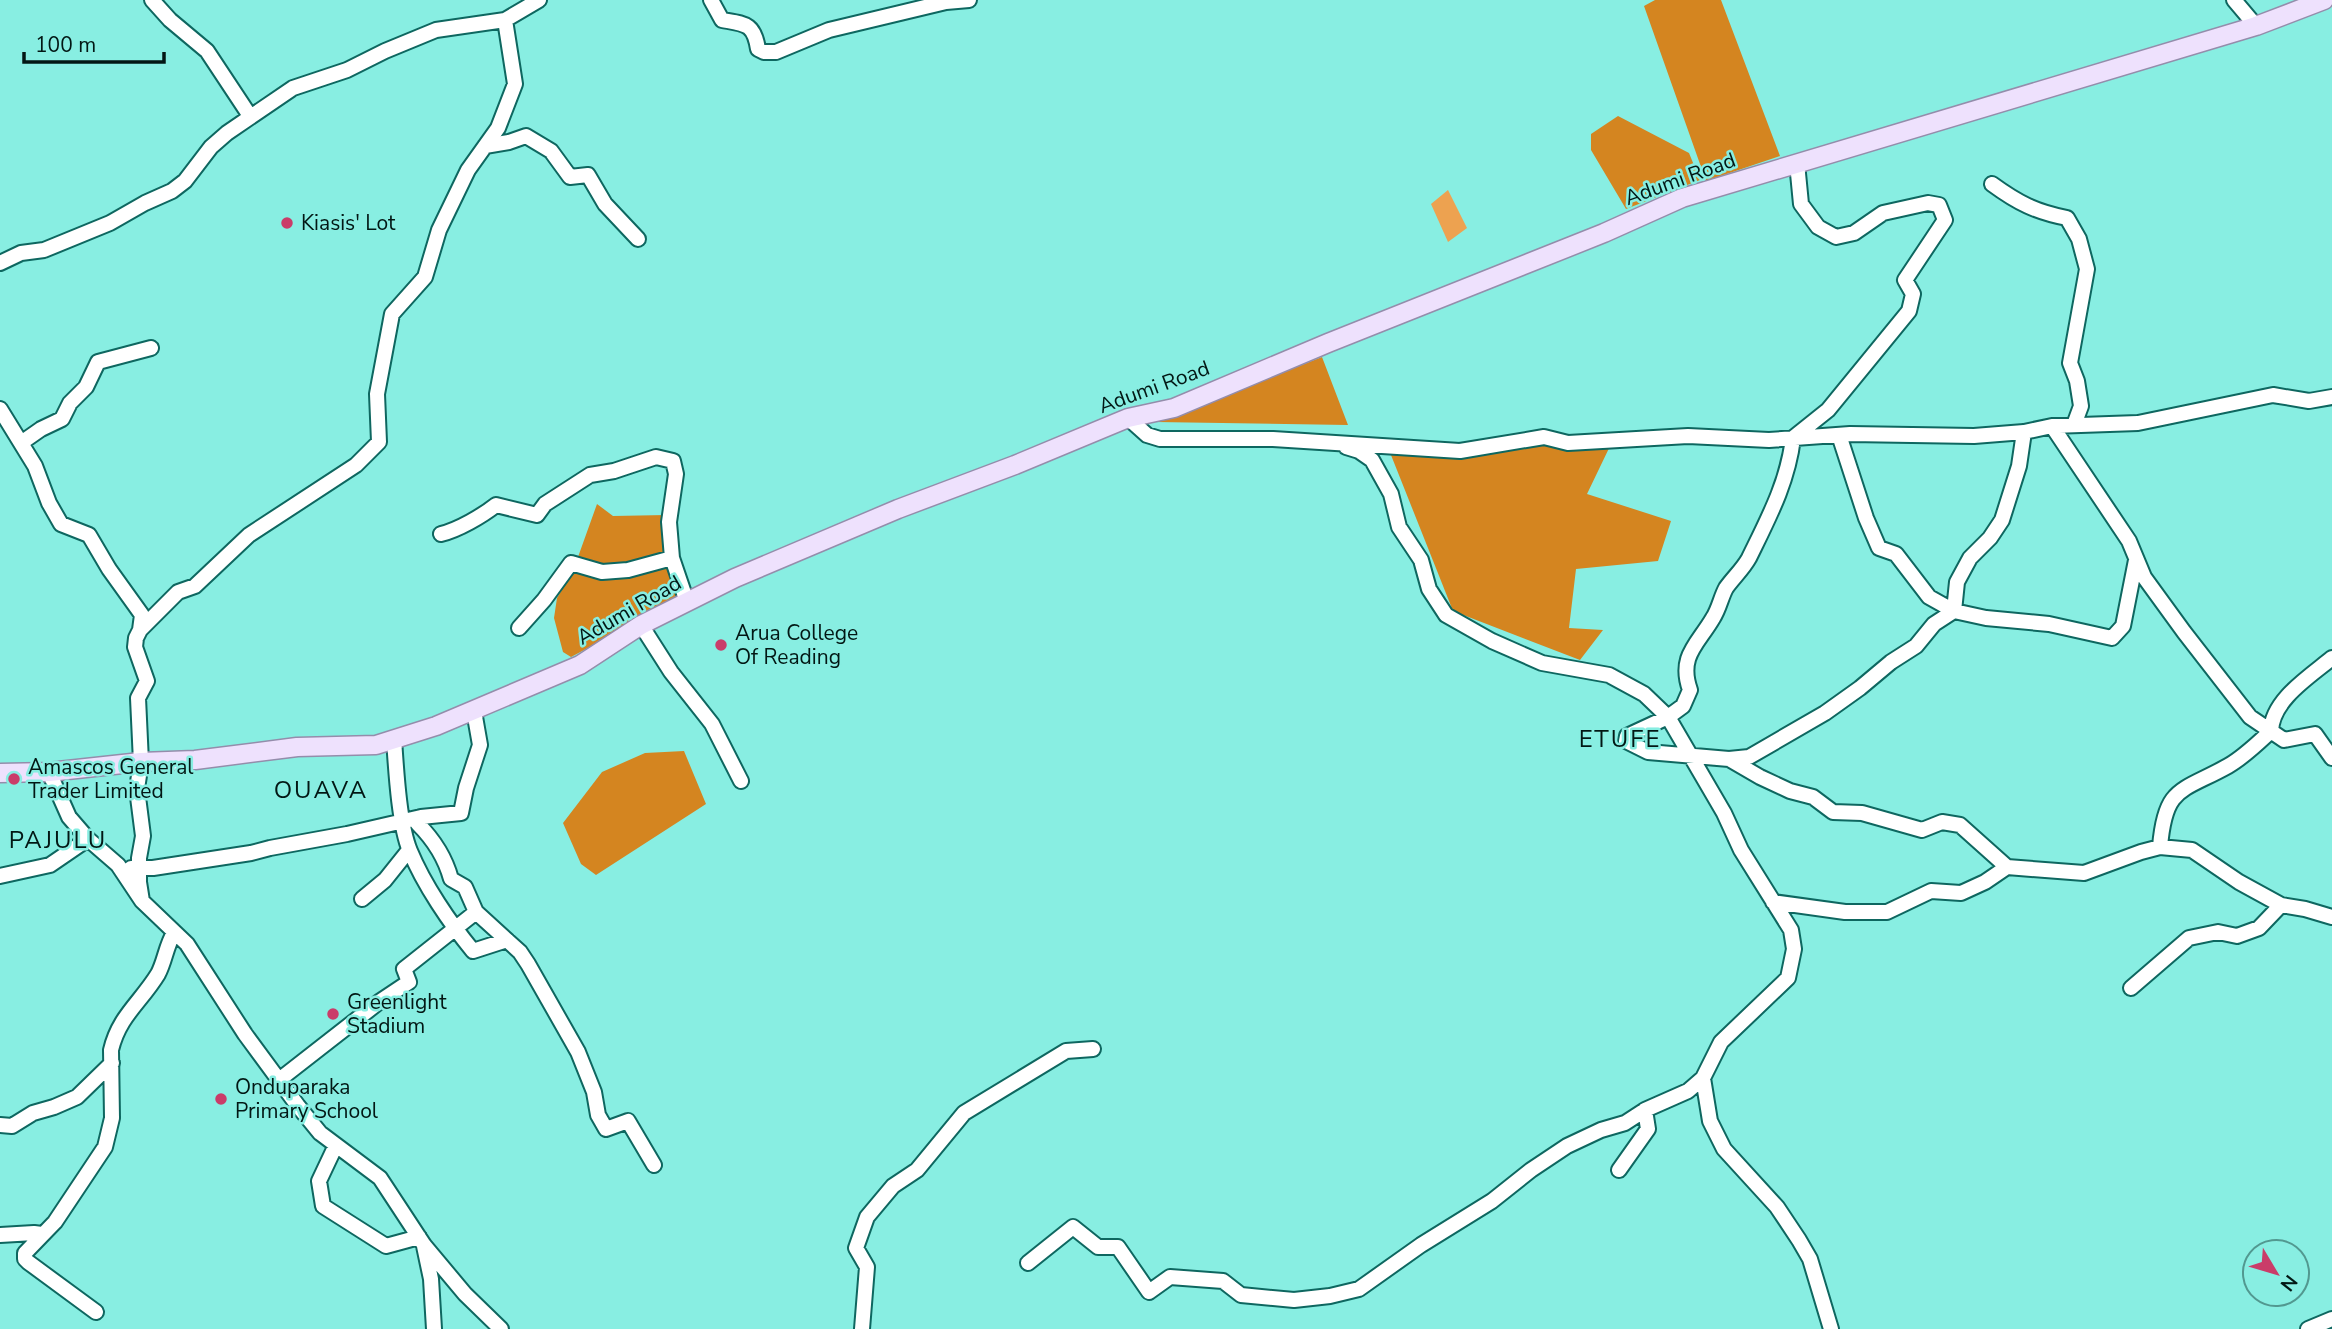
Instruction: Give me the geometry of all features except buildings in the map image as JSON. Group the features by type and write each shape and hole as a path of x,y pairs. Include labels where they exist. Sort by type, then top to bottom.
{"main road":[{"name":"Adumi Road","path":"0,773 49,772 141,762 208,759 297,747 376,745 436,726 580,665 641,625 735,578 1128,418 1174,408 1604,233 1682,198 2256,26 2324,0"}],"street":[{"path":"152,0 170,20 207,51 250,116"},
{"path":"0,263 21,253 44,250 99,228 172,191 185,181 211,147 250,116 293,88 347,71 385,51 436,30 505,20 539,0"},
{"path":"711,0 722,20 746,25 752,29 758,49 776,52 828,30 946,2 969,0"},
{"path":"2234,0 2256,26"},
{"path":"142,901 139,870 143,836 137,789 141,762 138,698 147,681 135,647 136,638 178,592 195,586 249,535 356,466 379,442 377,394 392,314 425,277 439,230 468,170 498,128 515,84 505,20"},
{"path":"485,146 526,136 551,151 570,177 588,175 605,204 638,239"},
{"path":"1797,163 1801,204 1818,227 1836,237 1853,233 1883,213 1928,203 1939,205 1945,220 1905,280 1913,294 1909,311 1828,410 1793,438 1790,463 1777,501 1748,561 1726,588 1713,619 1688,656 1686,678 1690,690 1683,706 1668,717 1632,732 1626,741 1648,752 1730,759 1749,757 1825,713 1916,646 1934,624 1954,611"},
{"path":"1992,184 2018,202 2043,214 2067,218 2079,239 2087,269 2070,363 2077,381 2081,406 2074,425"},
{"path":"21,443 62,419 69,403 86,387 98,362 151,348"},
{"path":"1128,418 1147,435 1160,439 1273,439 1460,451 1544,437 1568,443 1688,436 1769,440 1839,435 1974,436 2024,432 2052,426 2138,423 2273,395 2309,401 2332,397"},
{"path":"0,409 35,466 49,503 61,524 89,535 109,569 142,615 141,630"},
{"path":"2052,426 2129,541 2144,577 2250,717 2284,740 2315,734 2332,758"},
{"path":"1954,611 1957,582 1970,558 1990,538 2002,520 2019,466 2024,432"},
{"path":"1839,435 1866,518 1879,548 1896,554 1929,597 1954,611 1986,618 2049,624 2112,638 2123,626 2136,559"},
{"path":"1028,1264 1073,1227 1098,1247 1118,1247 1149,1292 1170,1277 1223,1281 1241,1295 1294,1300 1331,1296 1359,1289 1421,1245 1492,1201 1567,1146 1601,1130 1625,1123 1688,1091 1703,1078 1721,1042 1788,978 1794,948 1791,930 1741,850 1724,813 1668,717 1644,694 1609,675 1542,663 1492,641 1446,615 1429,589 1421,560 1399,527 1391,494 1372,460 1359,451 1331,443"},
{"path":"441,534 483,515 496,505 537,515 545,504 590,475 614,471 656,457 673,461 676,474 669,522 672,558 681,577 687,602"},
{"path":"519,628 571,563 603,572 628,570 672,558"},
{"path":"641,625 670,672 712,724 741,781"},
{"path":"2160,847 2162,821 2170,801 2184,788 2230,765 2271,731 2272,718 2283,703 2295,689 2332,658"},
{"path":"118,865 139,870 251,853 403,820 461,813 480,746 474,711"},
{"path":"394,739 409,850 455,929 473,951 507,940"},
{"path":"1730,759 1760,777 1813,797 1833,812 1862,813 1922,830 1942,822 1960,825 2007,867 2084,873 2160,847 2192,850 2239,882 2281,905 2332,917"},
{"path":"49,772 69,817 88,839 118,865 142,901 187,944 245,1034 320,1133 380,1178 421,1241 465,1294 501,1329"},
{"path":"421,817 418,824 432,838 446,863 451,879 465,887 476,912 524,958 578,1052 594,1092 598,1115 606,1129 628,1121 654,1165"},
{"path":"0,876 50,865 88,839"},
{"path":"362,899 385,880 409,850"},
{"path":"1773,902 1845,912 1886,912 1931,891 1961,893 1985,883 2007,867"},
{"path":"2132,988 2189,938 2218,932 2237,936 2259,928 2281,905"},
{"path":"279,1080 409,982 404,969 476,912"},
{"path":"96,1312 67,1293 25,1259 25,1253 55,1222 105,1147 112,1118 111,1050 117,1029 127,1013 148,990 159,971 174,933"},
{"path":"862,1329 867,1267 856,1248 867,1217 893,1186 917,1170 964,1113 1066,1051 1093,1049"},
{"path":"0,1125 12,1126 33,1113 77,1097 112,1063"},
{"path":"1703,1078 1710,1121 1724,1149 1777,1207 1799,1240 1810,1259 1831,1329"},
{"path":"1619,1170 1648,1129 1644,1111"},
{"path":"336,1145 319,1181 323,1206 386,1246 421,1241"},
{"path":"0,1236 42,1234"},
{"path":"421,1241 431,1279 434,1329"},
{"path":"2308,1329 2332,1319"}],"shaded area":[{"path":"1655,0 1721,0 1780,156 1706,181 1644,6"},
{"path":"1618,116 1689,153 1700,180 1626,209 1591,150 1591,134"},
{"path":"1448,190 1467,228 1448,242 1431,204"},
{"path":"1322,357 1348,425 1156,422"},
{"path":"1612,442 1587,494 1671,521 1658,561 1576,569 1569,628 1603,630 1580,660 1453,611 1389,450"},
{"path":"597,504 613,516 666,515 680,599 571,657 563,652 554,618 557,598 573,571"},
{"path":"684,751 706,804 596,875 581,864 563,823 602,772 645,753"}],"place":[{"name":"Kiasis' Lot","path":"287,223"},
{"name":"Arua College Of Reading","path":"721,645"},
{"name":"Amascos General Trader Limited","path":"14,779"},
{"name":"Greenlight Stadium","path":"333,1014"},
{"name":"Onduparaka Primary School","path":"221,1099"}],"district":[{"name":"ETUFE","path":"1620,739"},
{"name":"OUAVA","path":"321,790"},
{"name":"PAJULU","path":"58,840"}]}
